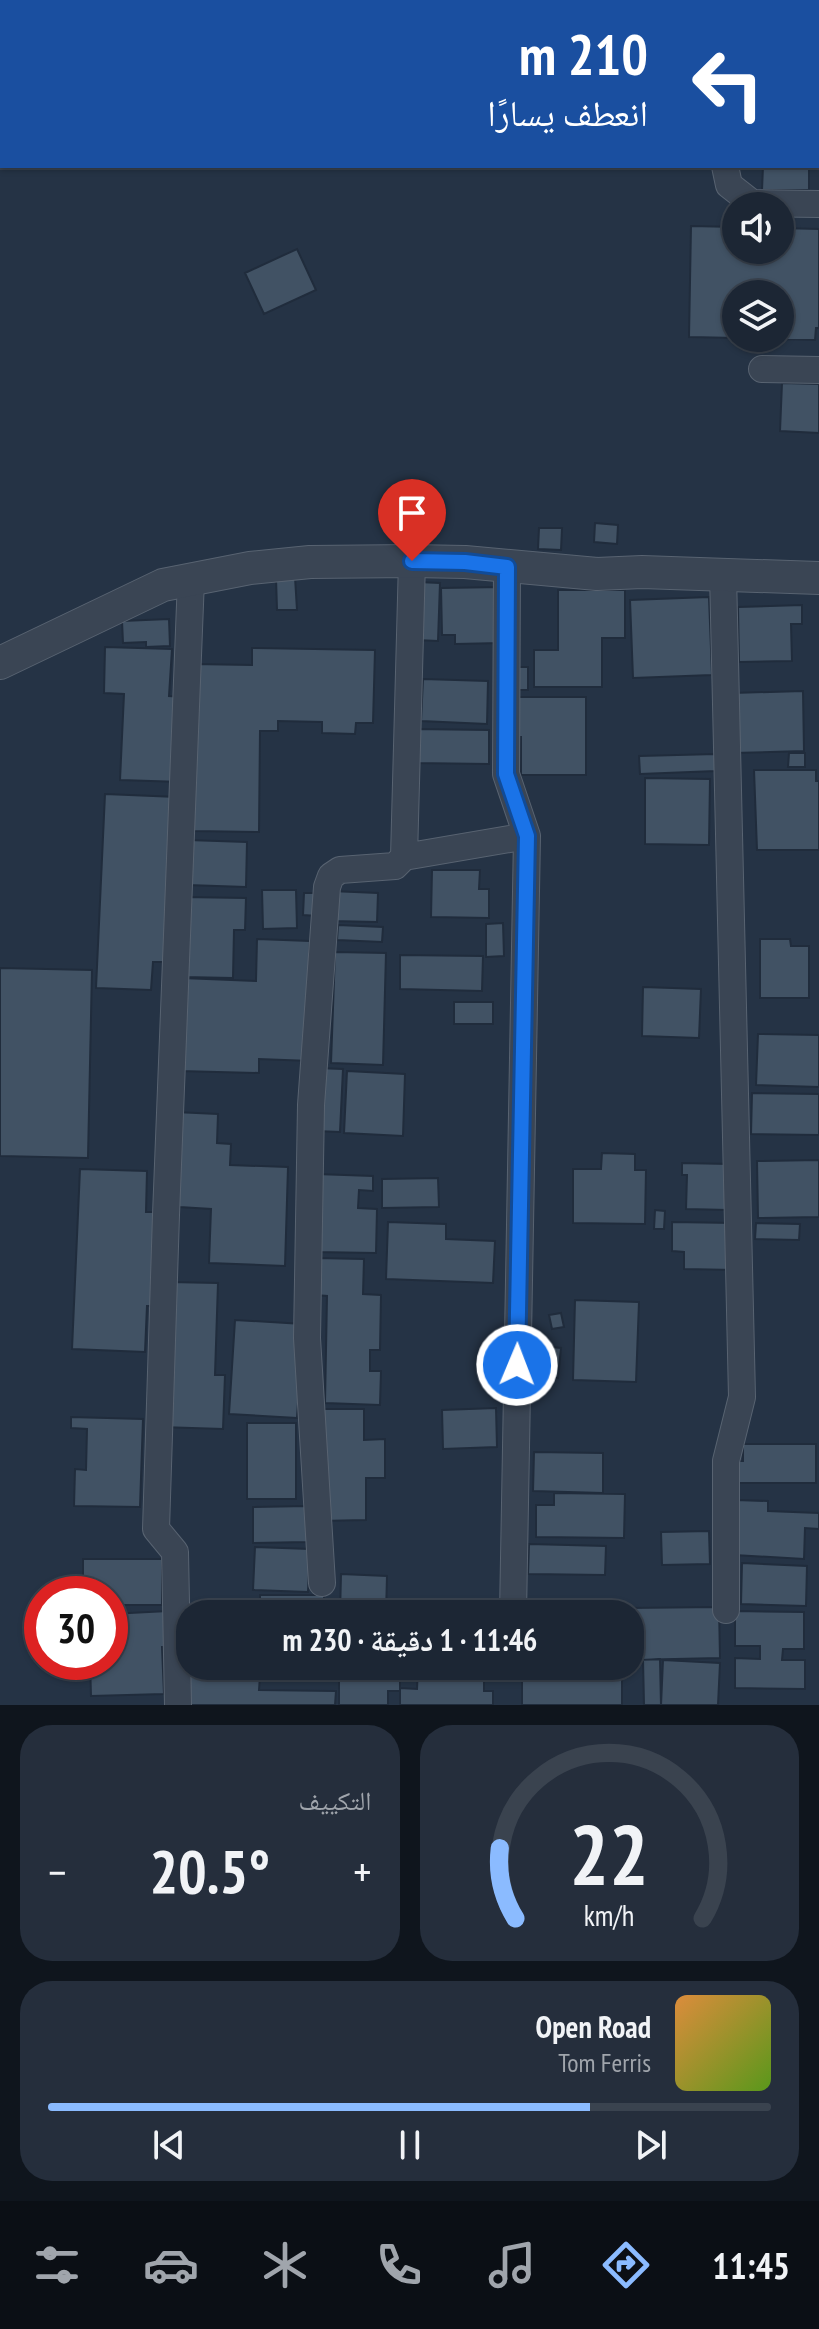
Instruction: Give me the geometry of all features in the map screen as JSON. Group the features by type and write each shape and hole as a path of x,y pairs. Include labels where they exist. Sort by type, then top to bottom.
{"street":[{"path":"725,168 729,185 752,203 819,204"},
{"path":"762,369 819,370"},
{"path":"404,857 412,561"},
{"path":"0,663 163,585 250,568 310,562 412,561 465,562 597,574 642,572 819,578"},
{"path":"507,567 506,774 527,836 513,1600"},
{"path":"723,574 742,1397 726,1461 726,1610"},
{"path":"178,1705 175,1552 156,1529 191,579"},
{"path":"322,1583 307,1338 311,1105 327,887 331,876 340,870 395,866 404,857 527,836"}],"building":[{"path":"763,168 809,168 809,190 762,190"},
{"path":"691,226 722,227 722,264 794,264 794,228 819,229 819,328 816,328 815,340 794,339 794,280 722,280 722,338 689,337"},
{"path":"297,249 316,290 264,314 245,273"},
{"path":"782,383 819,384 819,433 780,431"},
{"path":"595,523 618,525 617,544 594,542"},
{"path":"539,528 562,528 561,550 538,549"},
{"path":"295,577 297,610 277,610 276,578"},
{"path":"418,582 440,583 438,641 416,640"},
{"path":"501,587 502,643 455,644 455,635 442,635 441,588"},
{"path":"558,590 625,590 625,638 602,638 602,687 534,687 534,650 558,650"},
{"path":"709,597 712,675 633,678 630,600"},
{"path":"802,605 802,624 791,624 792,661 739,662 738,607"},
{"path":"169,619 170,646 146,647 146,642 123,643 122,621"},
{"path":"105,647 172,649 169,696 185,697 182,782 120,780 124,694 104,693"},
{"path":"252,648 375,650 373,723 356,723 355,734 322,733 322,722 278,721 278,731 260,731 259,832 193,831 193,664 252,665"},
{"path":"511,667 528,667 528,690 512,690"},
{"path":"423,679 488,681 487,724 421,721"},
{"path":"803,691 804,751 733,753 732,693"},
{"path":"511,697 586,697 586,775 521,775 521,737 511,737"},
{"path":"414,729 489,730 489,764 413,763"},
{"path":"789,753 805,753 805,767 788,767"},
{"path":"716,754 716,771 640,774 639,756"},
{"path":"754,770 816,770 816,781 819,781 819,850 757,850"},
{"path":"645,778 710,779 709,845 645,844"},
{"path":"105,794 177,797 165,962 153,962 151,990 96,988"},
{"path":"188,840 247,842 246,887 187,885"},
{"path":"432,870 480,870 479,889 489,889 489,918 431,917"},
{"path":"262,890 296,890 297,928 263,929"},
{"path":"331,891 378,893 377,922 331,921"},
{"path":"304,893 319,893 317,916 303,915"},
{"path":"183,897 246,898 245,930 234,930 233,978 182,977"},
{"path":"503,923 504,956 486,957 486,924"},
{"path":"338,925 383,927 382,942 337,940"},
{"path":"257,939 310,941 311,1061 259,1059 259,1073 179,1071 182,978 256,981"},
{"path":"760,939 790,939 791,946 809,946 809,998 760,998"},
{"path":"335,952 386,953 383,1065 331,1063"},
{"path":"400,955 483,956 482,991 400,989"},
{"path":"0,968 92,970 88,1158 0,1156"},
{"path":"643,987 701,989 699,1038 642,1036"},
{"path":"454,1002 493,1002 493,1024 454,1024"},
{"path":"758,1034 819,1035 819,1087 756,1085"},
{"path":"317,1068 343,1069 340,1132 315,1131"},
{"path":"347,1071 405,1074 403,1136 344,1133"},
{"path":"752,1093 819,1094 819,1135 751,1134"},
{"path":"175,1112 218,1114 217,1143 231,1144 230,1165 288,1167 285,1266 209,1263 211,1209 179,1207"},
{"path":"602,1153 635,1154 635,1170 646,1170 645,1224 573,1223 573,1169 601,1169"},
{"path":"819,1160 819,1217 758,1218 757,1161"},
{"path":"682,1163 729,1164 728,1210 686,1209 687,1175 682,1175"},
{"path":"80,1169 147,1171 146,1212 155,1212 151,1306 147,1306 145,1352 72,1349"},
{"path":"316,1174 373,1176 373,1191 359,1190 358,1208 377,1209 376,1253 314,1252"},
{"path":"438,1178 439,1207 382,1208 382,1179"},
{"path":"655,1210 665,1211 664,1229 654,1229"},
{"path":"388,1222 446,1224 446,1239 495,1241 493,1283 386,1279"},
{"path":"672,1222 735,1223 734,1270 684,1269 684,1252 672,1251"},
{"path":"756,1223 800,1224 799,1240 755,1239"},
{"path":"316,1258 364,1259 363,1294 381,1295 380,1350 370,1350 370,1371 381,1371 380,1405 325,1403 327,1296 315,1295"},
{"path":"169,1282 218,1283 215,1375 225,1375 223,1429 160,1427"},
{"path":"575,1300 639,1302 636,1382 573,1380"},
{"path":"561,1313 564,1327 552,1329 549,1315"},
{"path":"235,1320 303,1324 297,1418 229,1414"},
{"path":"543,1346 561,1348 558,1378 540,1377"},
{"path":"496,1408 497,1447 443,1449 442,1410"},
{"path":"319,1409 364,1409 364,1440 385,1439 385,1478 366,1478 366,1520 320,1521"},
{"path":"71,1417 143,1419 140,1507 74,1506 75,1469 86,1470 87,1429 71,1428"},
{"path":"247,1423 296,1423 296,1499 247,1499"},
{"path":"743,1444 816,1444 816,1483 730,1483 730,1461 743,1461"},
{"path":"534,1452 603,1453 603,1493 533,1491"},
{"path":"554,1493 625,1494 624,1538 536,1537 536,1505 554,1505"},
{"path":"736,1500 768,1501 768,1511 819,1513 819,1529 805,1528 804,1559 734,1555"},
{"path":"307,1506 307,1542 253,1543 253,1507"},
{"path":"709,1531 710,1564 662,1565 661,1532"},
{"path":"529,1544 606,1546 605,1575 528,1574"},
{"path":"255,1547 310,1549 308,1592 253,1590"},
{"path":"83,1559 162,1559 162,1605 128,1605 128,1576 83,1576"},
{"path":"742,1563 807,1566 806,1606 741,1604"},
{"path":"341,1574 387,1576 386,1600 340,1600"},
{"path":"260,1595 324,1595 324,1600 260,1600"},
{"path":"719,1607 720,1658 644,1660 644,1608"},
{"path":"168,1611 169,1647 162,1647 164,1694 91,1696 91,1680 128,1680 128,1613"},
{"path":"735,1611 804,1612 804,1649 783,1649 782,1660 805,1660 805,1689 735,1688 735,1658 760,1659 760,1646 735,1646"},
{"path":"660,1659 661,1705 644,1705 644,1660"},
{"path":"663,1660 720,1663 718,1705 661,1705"},
{"path":"188,1680 260,1680 259,1690 336,1691 335,1705 187,1705"},
{"path":"339,1680 400,1680 400,1691 388,1691 388,1705 339,1705"},
{"path":"417,1680 484,1680 484,1691 493,1691 493,1705 400,1705 400,1688 417,1689"},
{"path":"522,1680 622,1680 622,1705 522,1705"}],"route":[{"path":"412,561 507,567 506,774 527,836 517,1365"}]}
